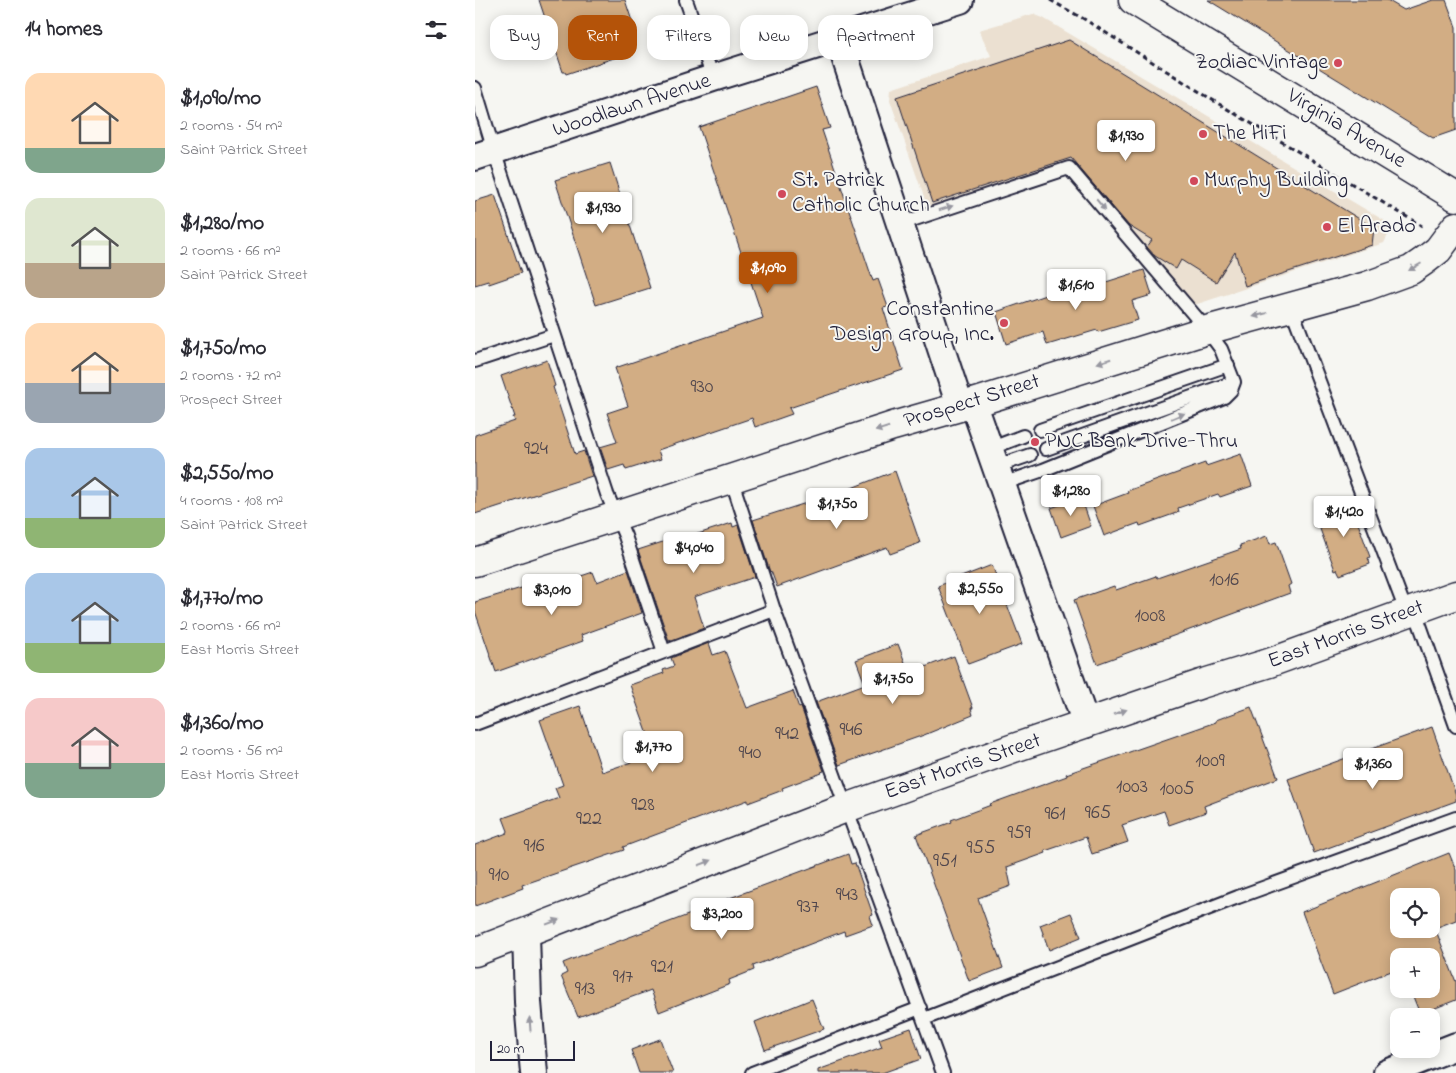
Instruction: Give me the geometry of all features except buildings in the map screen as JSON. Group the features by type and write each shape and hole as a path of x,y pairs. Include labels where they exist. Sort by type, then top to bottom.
{"main road":[{"name":"Virginia Avenue","path":"1133,0 1456,197"},
{"name":"Prospect Street","path":"475,562 893,426 1207,330 1367,286 1411,270 1438,250 1456,226"},
{"name":"East Morris Street","path":"475,952 846,808 1086,724 1269,663 1456,595"}],"street":[{"name":"Woodlawn Avenue","path":"913,15 960,0"},
{"name":"Woodlawn Avenue","path":"485,154 713,78 818,46"},
{"path":"846,60 900,224 967,404 995,467 1086,724"},
{"path":"526,933 533,1073"},
{"path":"1387,1073 1456,1046"}],"lane":[{"path":"686,0 713,78"},
{"path":"475,88 485,154 554,335 607,494 625,536 664,652"},
{"path":"900,224 1069,168 1207,330 1221,349 1228,365 1234,382 1231,390 1224,397 1043,470 995,467"},
{"path":"1291,307 1456,726"},
{"path":"475,361 554,335"},
{"path":"1040,430 1228,365"},
{"path":"1046,448 1234,382"},
{"path":"995,467 1023,436"},
{"path":"995,467 1030,454"},
{"path":"731,478 774,610 943,1073"},
{"path":"475,724 774,610"},
{"path":"752,1073 1456,818"}],"path":[{"path":"1050,0 1084,19 1408,219"}],"shaded area":[{"name":"Murphy Building","path":"1033,14 1043,18 1385,221 1389,233 1384,243 1182,309 1064,174 931,217 890,100 891,89 991,56 979,30"}],"place":[{"name":"Zodiac Vintage","path":"1338,63"},
{"name":"The HiFi","path":"1203,134"},
{"name":"Murphy Building","path":"1194,181"},
{"name":"St. Patrick Catholic Church","path":"782,194"},
{"name":"El Arado","path":"1327,227"},
{"name":"Constantine Design Group, Inc.","path":"1004,323"},
{"name":"PNC Bank Drive-Thru","path":"1035,442"}]}
